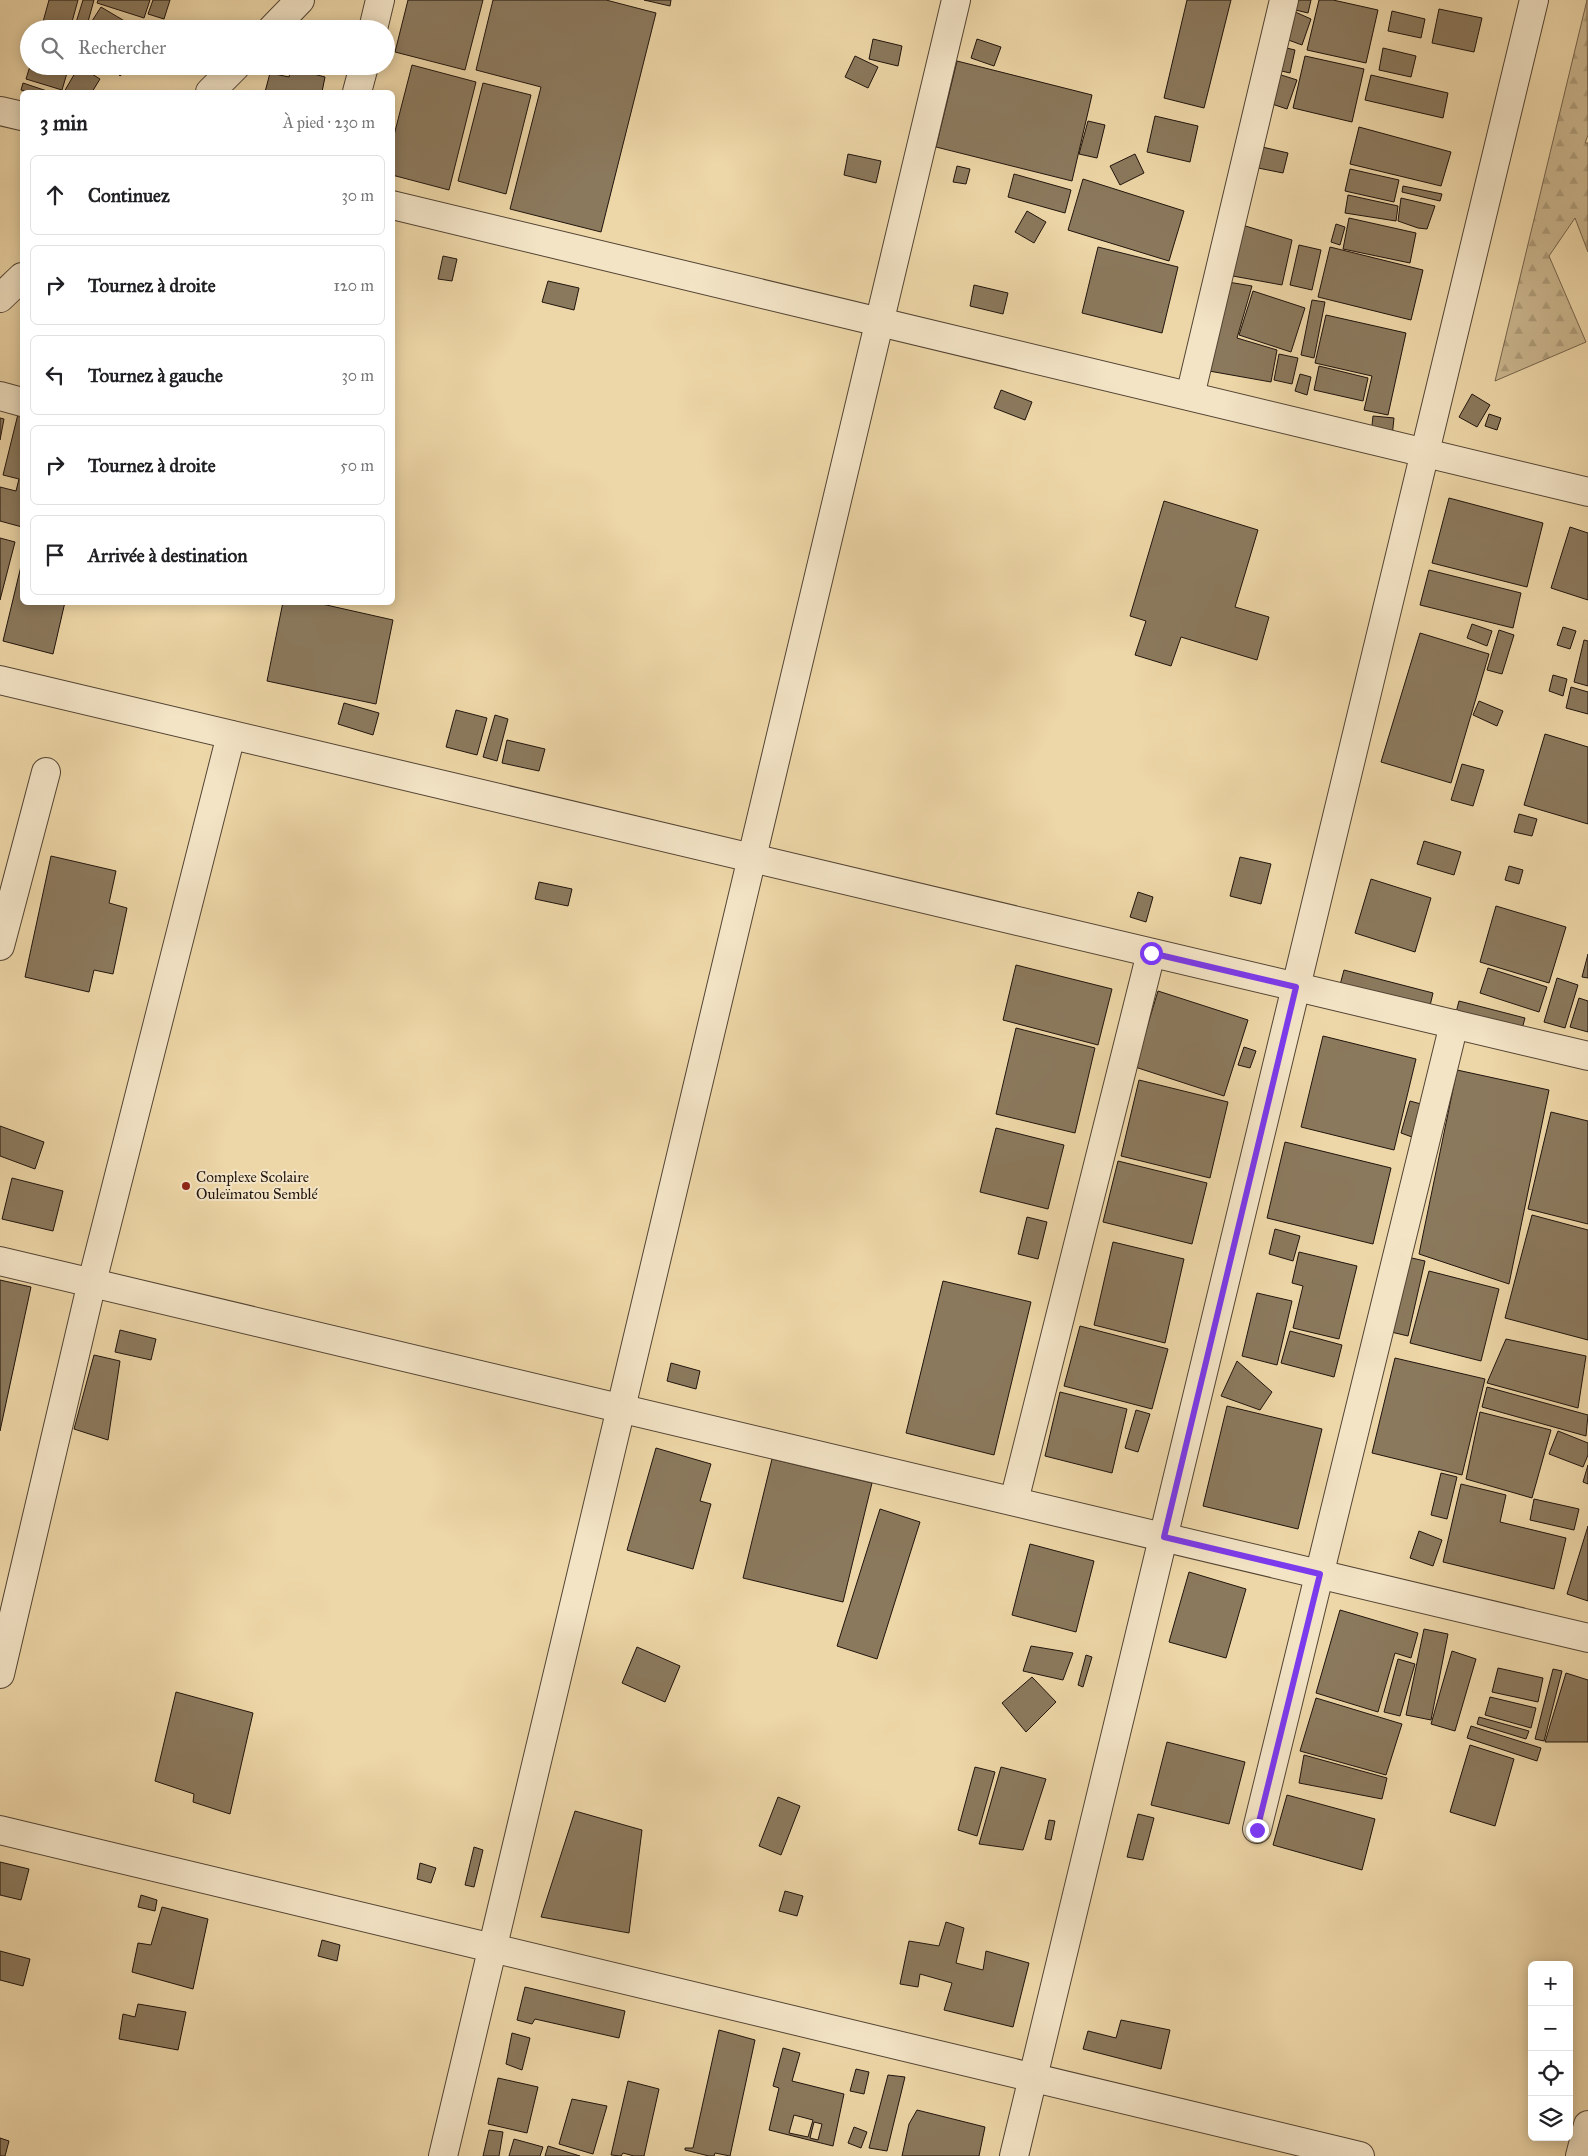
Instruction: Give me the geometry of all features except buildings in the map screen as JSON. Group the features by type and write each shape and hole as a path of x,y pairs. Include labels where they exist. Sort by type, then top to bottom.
{"street":[{"path":"281,20 300,0"},
{"path":"375,20 380,0"},
{"path":"443,2156 956,0"},
{"path":"1190,396 1284,0"},
{"path":"1014,2156 1534,0"},
{"path":"212,90 227,75"},
{"path":"358,90 362,75"},
{"path":"0,111 20,116"},
{"path":"395,206 1588,492"},
{"path":"0,298 20,279"},
{"path":"0,396 20,401"},
{"path":"0,680 1588,1056"},
{"path":"0,1674 92,1282 231,735"},
{"path":"0,946 46,772"},
{"path":"1014,1501 1151,953"},
{"path":"1257,1830 1454,1024"},
{"path":"0,1261 1588,1638"},
{"path":"0,1830 1360,2156"},
{"path":"1580,2156 1588,2125"}],"green space":[{"path":"1587,0 1588,135 1585,143 1588,143 1588,252 1575,218 1549,256 1586,342 1495,381"}],"place":[{"name":"Complexe Scolaire Ouleïmatou Semblé","path":"186,1186"}],"route":[{"path":"1151,953 1296,987 1164,1537 1320,1574 1257,1830"}]}
